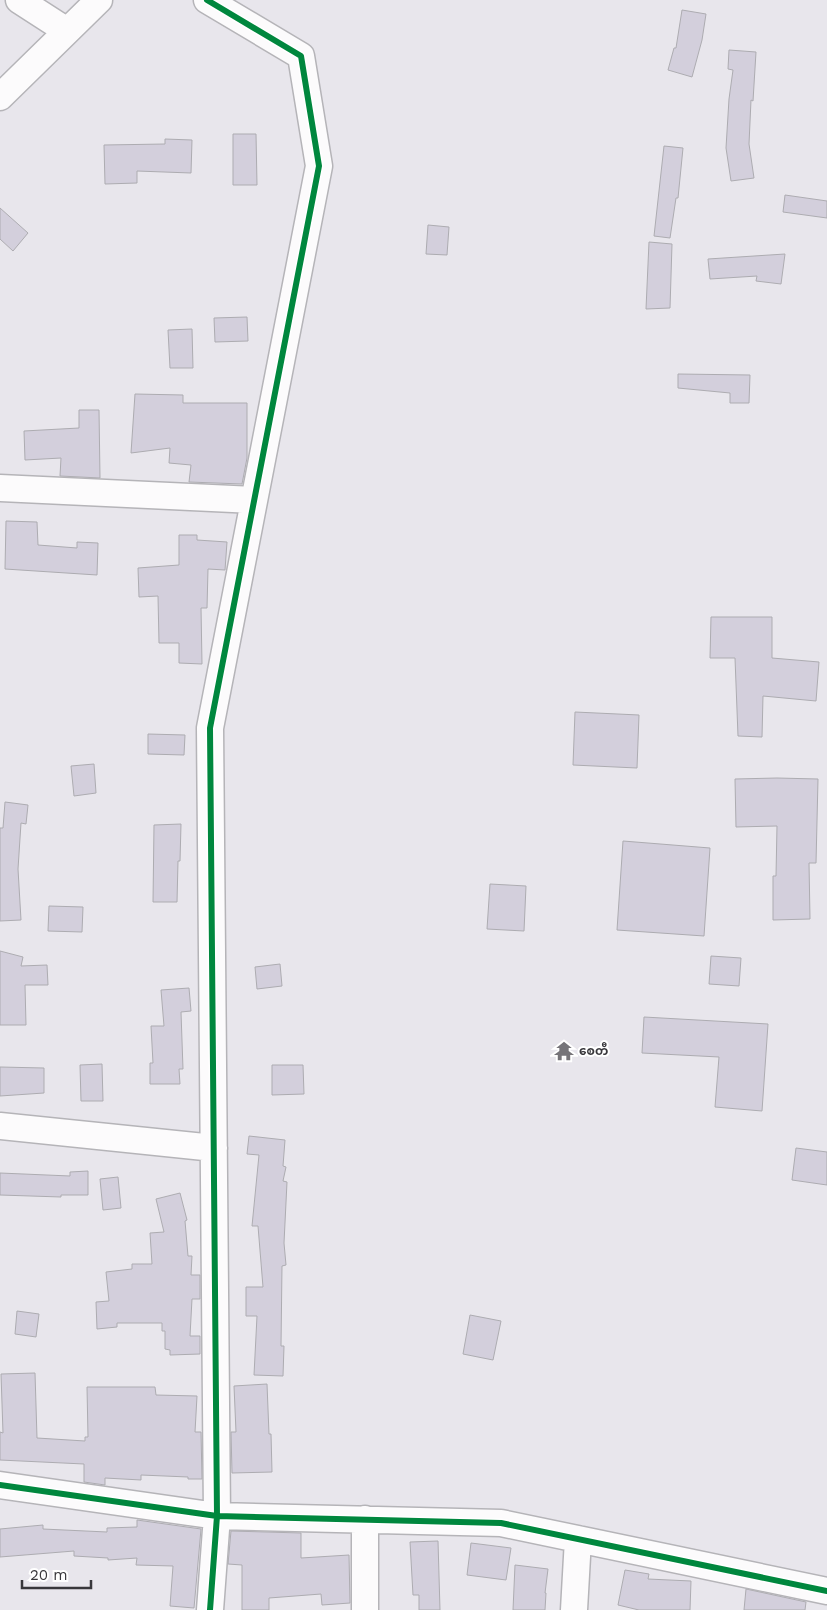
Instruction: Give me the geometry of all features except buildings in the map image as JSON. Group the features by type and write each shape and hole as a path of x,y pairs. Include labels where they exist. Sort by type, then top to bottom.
{"street":[{"path":"19,0 67,31"},
{"path":"0,98 98,0"},
{"path":"207,0 300,56 319,166 210,728 217,1516 210,1610"},
{"path":"0,488 254,500"},
{"path":"0,1126 214,1148"},
{"path":"0,1485 217,1516 501,1523 827,1591"},
{"path":"365,1520 365,1610"},
{"path":"574,1610 578,1539"}],"cycle path":[{"path":"207,0 301,56 319,166 210,728 217,1516 210,1610"},
{"path":"0,1485 217,1516 501,1523 827,1591"}],"place":[{"name":"စေတီ","path":"564,1051"}]}
